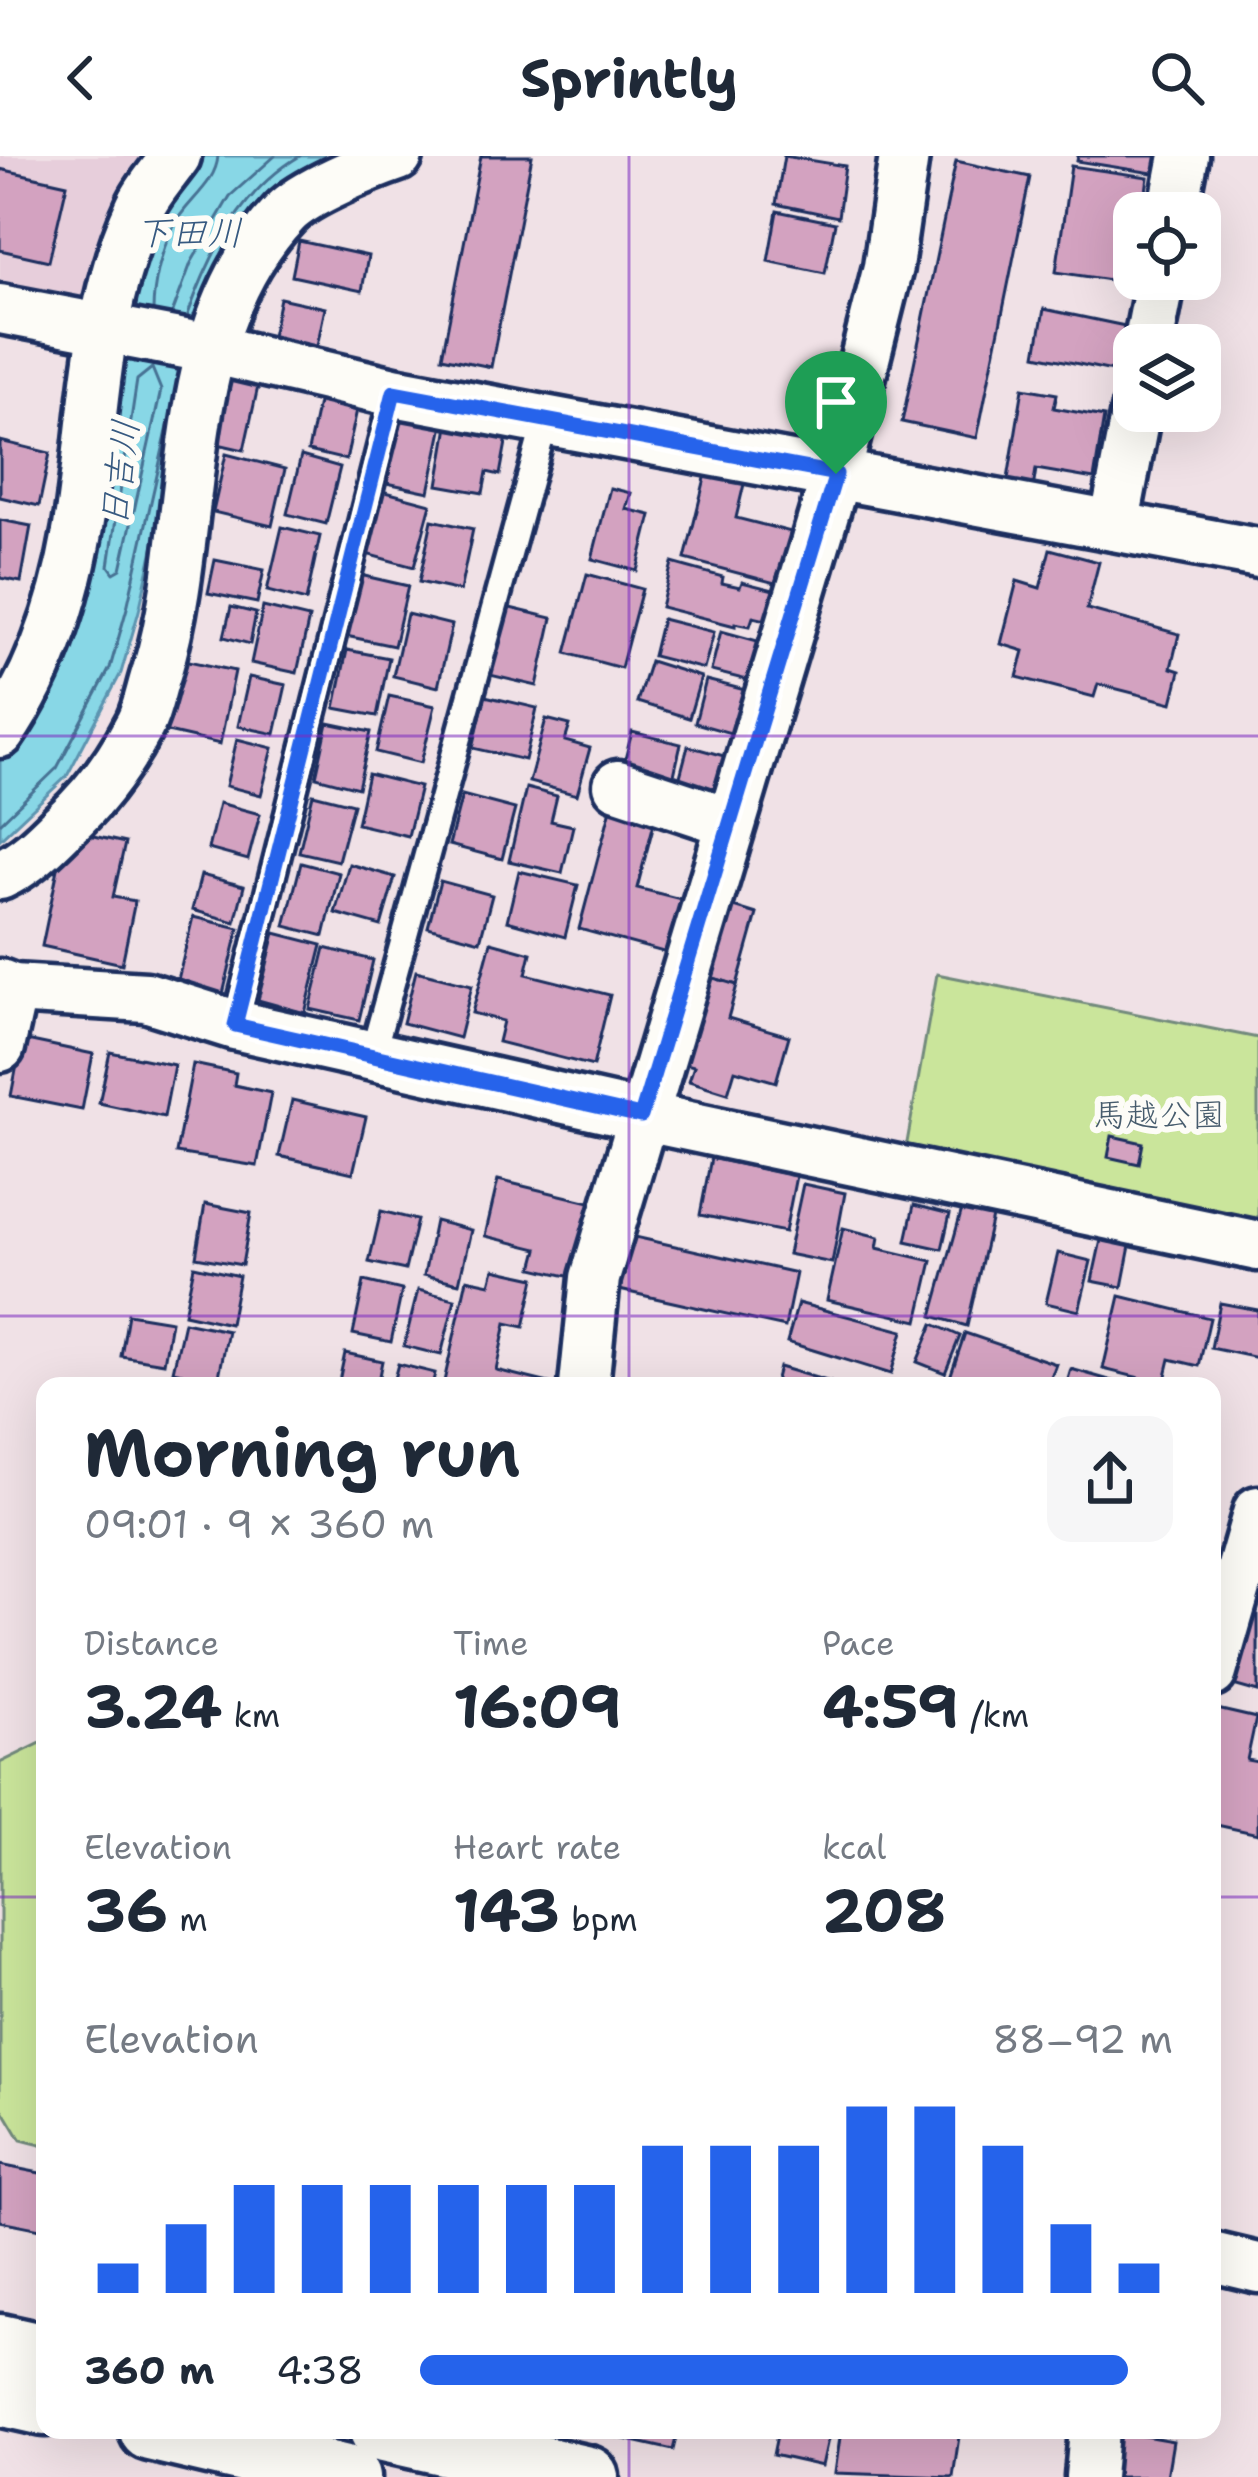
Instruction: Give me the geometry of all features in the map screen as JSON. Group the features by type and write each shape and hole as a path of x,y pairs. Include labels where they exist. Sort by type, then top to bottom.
{"street":[{"path":"0,733 29,691 54,628 84,489 103,331 116,269 141,204 176,156"},
{"path":"5,866 21,866 92,799 141,722 167,638 209,349 247,260 288,209 368,166 398,156"},
{"path":"585,1377 596,1278 641,1116 836,474 889,267 904,156"},
{"path":"1178,192 1184,156"},
{"path":"0,309 209,349 394,392 1258,553"},
{"path":"1114,526 1132,432"},
{"path":"618,785 730,822"},
{"path":"0,1047 6,987 146,997 235,1025 372,1056 1258,1246"},
{"path":"1221,1640 1258,1510"},
{"path":"1221,2259 1258,2268"},
{"path":"0,2345 36,2353"},
{"path":"0,2395 36,2403"},
{"path":"188,2439 350,2477"},
{"path":"412,2439 588,2477"},
{"path":"1090,2477 1093,2439"}],"lane":[{"path":"235,1025 394,392"},
{"path":"372,1056 546,419"}],"shaded area":[{"path":"0,156 142,156 108,300 0,281"}],"green space":[{"name":"馬越公園","path":"937,974 1258,1038 1258,1232 905,1154"},
{"path":"36,1745 36,2144 21,2140 0,2105 0,1763"}],"water":[{"name":"下田川","path":"196,156 327,156 301,169 252,211 215,276 182,364 189,388 121,673 67,776 0,839 0,754 126,290 148,215"}],"building":[{"path":"481,156 532,156 491,367 442,357"},
{"path":"784,156 845,166 838,217 776,204"},
{"path":"1078,156 1168,156 1165,175 1077,161"},
{"path":"956,161 1030,177 977,438 902,422"},
{"path":"1071,166 1148,177 1146,192 1113,192 1113,280 1056,272"},
{"path":"0,169 67,184 49,261 0,250"},
{"path":"777,211 835,223 825,273 768,261"},
{"path":"299,241 368,256 362,291 292,276"},
{"path":"280,298 325,308 316,351 271,341"},
{"path":"1044,309 1115,324 1113,371 1036,355"},
{"path":"223,374 259,382 244,450 209,442"},
{"path":"321,388 360,396 346,460 308,451"},
{"path":"1023,388 1057,394 1054,408 1104,417 1094,479 1036,469 1033,489 1007,485"},
{"path":"401,416 443,425 429,492 387,483"},
{"path":"448,426 507,437 500,475 487,472 483,493 438,485"},
{"path":"0,441 50,453 39,506 0,497"},
{"path":"226,454 285,469 272,526 213,512"},
{"path":"301,456 340,467 326,524 287,514"},
{"path":"706,474 744,484 736,518 803,535 793,577 778,573 775,583 685,559"},
{"path":"610,488 631,493 626,509 651,515 637,571 592,559"},
{"path":"382,491 431,504 414,567 366,554"},
{"path":"0,520 31,526 21,582 0,578"},
{"path":"432,520 473,529 460,591 419,582"},
{"path":"282,527 320,536 306,601 267,591"},
{"path":"1050,549 1099,562 1087,609 1179,634 1171,668 1180,671 1172,703 1098,684 1094,697 1017,677 1024,651 1001,644 1017,581 1040,588"},
{"path":"215,560 264,570 257,603 208,593"},
{"path":"672,563 723,577 722,583 740,587 742,582 774,590 766,620 753,617 750,626 735,626 661,607"},
{"path":"587,574 642,589 621,668 566,653"},
{"path":"360,575 408,586 394,646 346,636"},
{"path":"231,607 256,613 250,644 224,637"},
{"path":"263,607 309,618 297,673 251,663"},
{"path":"506,607 552,618 537,686 490,675"},
{"path":"407,614 452,625 438,687 393,676"},
{"path":"662,619 714,632 704,669 653,656"},
{"path":"721,631 765,643 755,682 711,671"},
{"path":"347,650 389,658 377,716 335,708"},
{"path":"175,658 235,671 220,744 159,730"},
{"path":"650,661 701,677 689,718 637,702"},
{"path":"249,677 286,685 275,734 238,726"},
{"path":"706,680 753,692 741,736 695,723"},
{"path":"389,696 435,706 421,763 376,752"},
{"path":"485,696 537,708 525,760 473,748"},
{"path":"546,719 570,725 565,741 590,748 577,795 529,782"},
{"path":"328,723 371,732 358,788 316,777"},
{"path":"632,732 681,744 672,784 622,771"},
{"path":"237,739 273,748 261,795 226,786"},
{"path":"688,746 735,759 724,800 677,788"},
{"path":"368,774 420,787 408,836 357,824"},
{"path":"526,788 557,796 551,821 573,826 562,873 509,861"},
{"path":"313,794 353,804 338,861 299,852"},
{"path":"462,795 515,809 502,859 449,845"},
{"path":"614,797 658,808 637,888 681,899 667,953 579,929"},
{"path":"219,803 260,814 248,860 208,849"},
{"path":"66,830 125,843 113,897 135,901 122,964 42,946"},
{"path":"301,863 339,873 324,936 285,926"},
{"path":"349,864 395,877 381,926 335,913"},
{"path":"519,871 578,885 565,937 507,921"},
{"path":"201,875 244,886 235,922 192,910"},
{"path":"440,881 492,895 480,941 428,927"},
{"path":"721,903 757,914 737,985 700,974"},
{"path":"193,917 239,928 222,998 176,988"},
{"path":"275,933 322,945 305,1013 258,1000"},
{"path":"491,942 531,953 526,974 610,995 593,1066 498,1042 503,1021 472,1013"},
{"path":"325,948 373,960 359,1020 310,1009"},
{"path":"416,971 472,985 459,1038 403,1023"},
{"path":"700,974 737,985 728,1018 789,1036 776,1082 735,1070 728,1093 689,1081 694,1066 674,1061"},
{"path":"22,1039 93,1054 82,1110 11,1096"},
{"path":"110,1052 174,1065 164,1117 99,1103"},
{"path":"193,1064 236,1073 234,1085 271,1093 257,1166 176,1153"},
{"path":"292,1100 366,1117 353,1173 279,1156"},
{"path":"1112,1136 1143,1143 1139,1164 1108,1157"},
{"path":"711,1158 796,1176 785,1232 700,1215"},
{"path":"498,1180 598,1204 580,1279 533,1268 538,1249 485,1236"},
{"path":"803,1184 845,1193 832,1263 788,1254"},
{"path":"205,1204 251,1213 242,1265 196,1257"},
{"path":"914,1205 950,1214 942,1249 906,1241"},
{"path":"962,1209 992,1217 967,1326 932,1316"},
{"path":"381,1211 417,1220 405,1270 369,1262"},
{"path":"435,1221 471,1230 459,1283 424,1275"},
{"path":"843,1228 879,1237 877,1248 932,1261 918,1321 827,1300"},
{"path":"626,1235 796,1273 785,1327 615,1289"},
{"path":"1101,1240 1130,1246 1122,1287 1092,1281"},
{"path":"1058,1253 1091,1261 1079,1311 1046,1303"},
{"path":"194,1266 239,1276 230,1324 184,1314"},
{"path":"494,1269 535,1278 524,1327 506,1323 496,1370 524,1377 445,1377 467,1279 490,1284"},
{"path":"364,1281 402,1290 391,1342 353,1334"},
{"path":"418,1290 455,1299 441,1355 404,1346"},
{"path":"1120,1296 1210,1318 1199,1366 1170,1359 1166,1377 1136,1377 1103,1369"},
{"path":"798,1303 903,1331 891,1374 787,1342"},
{"path":"1220,1303 1258,1310 1258,1358 1211,1348"},
{"path":"128,1314 171,1321 164,1363 121,1356"},
{"path":"184,1322 228,1331 219,1377 173,1371"},
{"path":"933,1324 960,1336 945,1373 917,1362"},
{"path":"965,1333 1056,1364 1051,1377 950,1377"},
{"path":"345,1353 382,1361 379,1377 340,1377"},
{"path":"398,1364 435,1373 434,1377 394,1377"},
{"path":"779,1367 813,1377 776,1377"},
{"path":"1071,1369 1099,1377 1069,1377"},
{"path":"1258,1615 1258,1692 1233,1685"},
{"path":"1221,1710 1256,1718 1247,1760 1258,1762 1258,1834 1221,1826"},
{"path":"0,2165 36,2172 36,2228 0,2221"},
{"path":"624,2439 676,2439 673,2450"},
{"path":"776,2439 828,2439 822,2466 773,2455"},
{"path":"840,2439 959,2439 953,2477 835,2473"},
{"path":"1108,2439 1173,2441 1167,2477 1102,2477"}],"route":[{"path":"394,392 836,474 641,1116 235,1025 394,392"}],"water label":[{"name":"日吉川","path":"119,473"}]}
